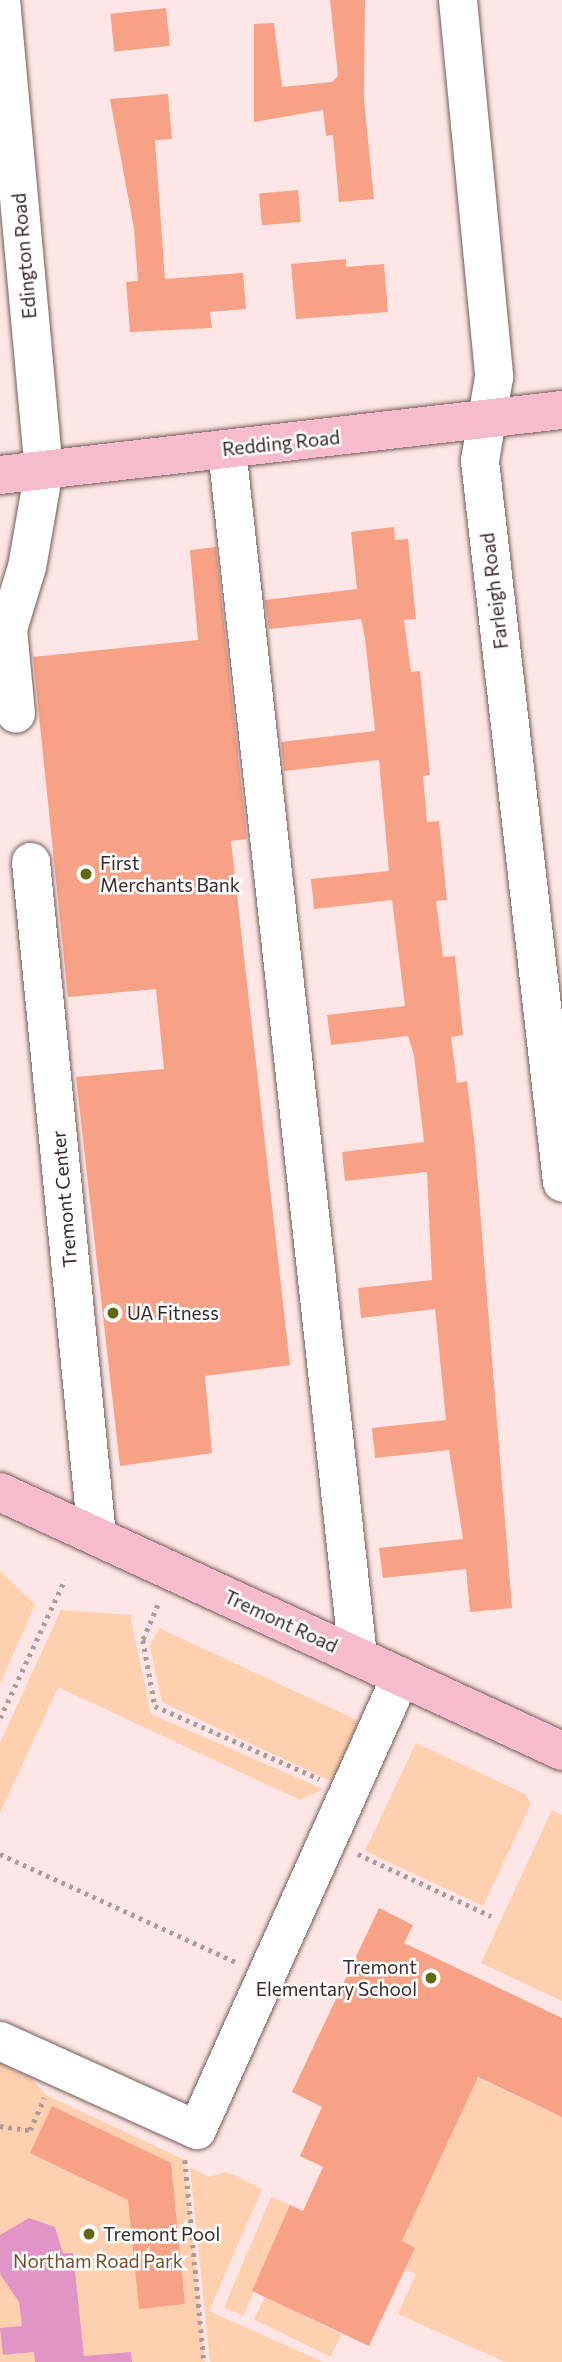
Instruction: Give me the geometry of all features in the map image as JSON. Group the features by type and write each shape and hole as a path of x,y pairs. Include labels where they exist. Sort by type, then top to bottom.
{"main road":[{"name":"Redding Road","path":"0,475 562,410"},
{"name":"Tremont Road","path":"0,1492 562,1751"}],"street":[{"name":"Edington Road","path":"1,0 44,470"},
{"name":"Farleigh Road","path":"458,0 494,377 481,474 562,1182"},
{"path":"227,449 358,1657"},
{"path":"16,714 8,629 27,567 44,470"},
{"name":"Tremont Center","path":"31,862 97,1536"},
{"path":"0,2041 197,2130 401,1677"}],"path":[{"path":"0,1718 65,1579"},
{"path":"158,1605 143,1640 155,1706 327,1782"},
{"path":"0,1854 267,1975"},
{"path":"358,1854 491,1916"},
{"path":"2,2124 30,2130 46,2095"},
{"path":"185,2160 204,2362"}],"green space":[{"path":"0,1571 35,1605 0,1684"},
{"path":"61,1610 130,1615 151,1714 323,1789 300,1800 58,1687 0,1813 0,1743"},
{"path":"159,1628 361,1722 333,1782 162,1702 150,1646"},
{"path":"416,1743 525,1794 531,1804 483,1906 365,1851"},
{"path":"552,1810 562,1815 562,2001 481,1963"},
{"name":"Northam Road Park","path":"0,2063 31,2078 46,2095 185,2160 205,2362 0,2362"},
{"path":"465,2072 562,2117 562,2362 505,2362 398,2314 416,2274 405,2270 415,2248 402,2241"},
{"path":"190,2167 209,2177 227,2172 262,2189 209,2311 323,2362 210,2362"},
{"path":"271,2197 290,2205 243,2316 224,2307"},
{"path":"265,2297 341,2334 330,2357 254,2319"}],"shaded area":[{"path":"29,2218 55,2227 63,2253 73,2253 84,2356 131,2352 132,2362 35,2362 34,2352 3,2355 0,2328 22,2326 19,2302 0,2274 0,2235"}],"building":[{"path":"330,0 365,0 364,99 374,199 339,202 333,135 326,136 323,110 254,122 254,24 274,23 282,87 332,82 338,76"},
{"path":"166,8 170,46 114,52 110,14"},
{"path":"168,94 172,139 155,140 165,279 243,273 246,309 210,312 212,328 130,332 126,282 138,281 134,229 110,99"},
{"path":"298,190 301,222 262,225 259,193"},
{"path":"346,259 346,267 384,264 388,312 296,319 291,264"},
{"path":"394,527 395,540 408,539 416,619 404,620 411,672 420,671 430,775 423,776 427,822 439,821 447,900 436,901 443,957 455,956 463,1035 451,1037 457,1083 467,1081 475,1147 512,1608 470,1612 466,1569 383,1578 379,1548 463,1539 449,1450 375,1458 372,1428 446,1420 435,1309 361,1318 358,1288 432,1280 427,1172 345,1181 342,1152 424,1142 414,1055 408,1036 331,1045 327,1015 405,1006 392,900 314,909 311,879 389,871 379,760 284,771 281,742 375,731 365,638 361,619 269,629 265,600 357,589 351,532"},
{"path":"216,547 247,839 231,841 290,1365 205,1376 212,1453 120,1466 76,1077 164,1069 156,989 68,997 33,657 198,640 190,550"},
{"path":"379,1908 413,1925 404,1943 562,2018 562,2117 478,2077 402,2241 415,2248 369,2346 252,2291 290,2205 303,2211 323,2167 300,2156 322,2107 292,2092"},
{"path":"52,2106 171,2163 185,2304 139,2309 128,2200 30,2153"}],"place":[{"name":"First Merchants Bank","path":"86,874"},
{"name":"UA Fitness","path":"113,1313"},
{"name":"Tremont Elementary School","path":"431,1978"},
{"name":"Tremont Pool","path":"89,2234"}]}
